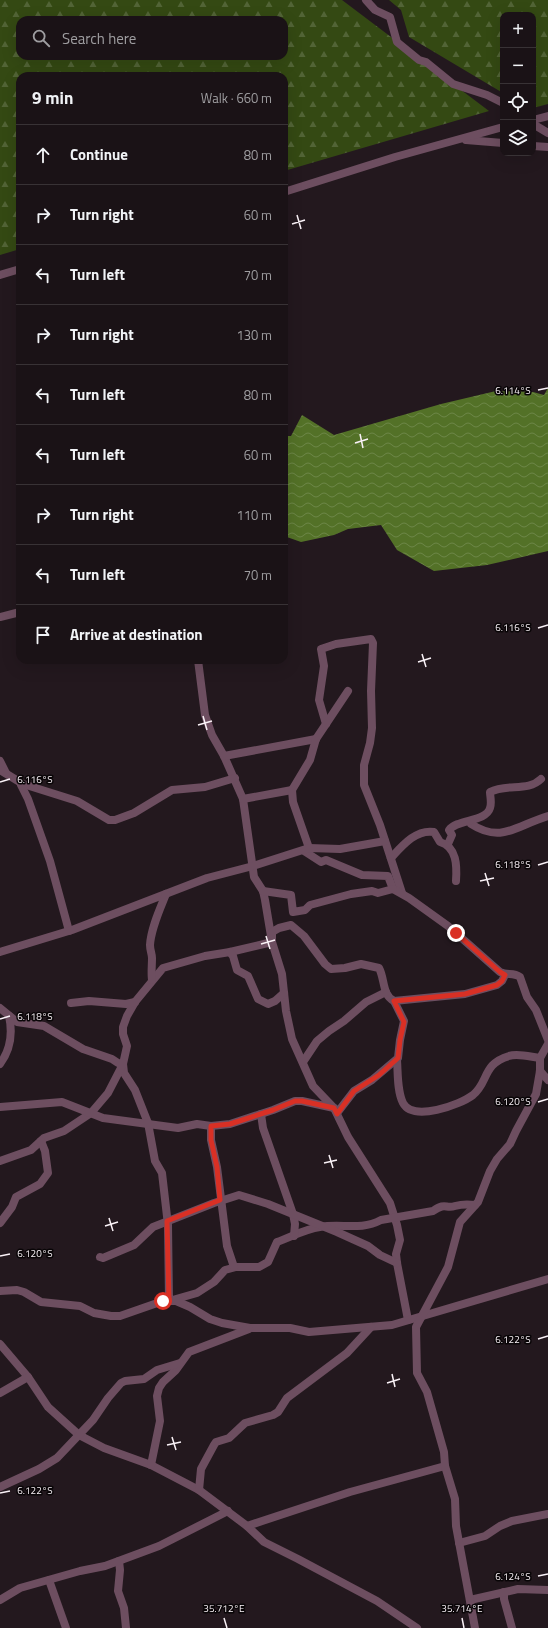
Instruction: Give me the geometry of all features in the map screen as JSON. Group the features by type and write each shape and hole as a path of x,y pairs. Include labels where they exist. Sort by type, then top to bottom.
{"street":[{"path":"366,0 375,10 390,17 397,42 413,56 426,62 453,84 487,95 500,102"},
{"path":"536,119 548,116"},
{"path":"536,126 548,133"},
{"path":"288,191 500,128"},
{"path":"460,139 500,143"},
{"path":"536,146 548,147"},
{"path":"0,275 16,270"},
{"path":"0,617 16,613"},
{"path":"326,724 319,700 324,666 321,649 336,644 371,640 373,643 371,691 372,728 370,743 364,765 364,785 391,858 402,893"},
{"path":"199,664 205,715 212,735 235,778 243,799 254,877 263,891 272,942 282,974 292,1039 313,1086 336,1111 348,1137 390,1203 400,1240 396,1254 408,1320"},
{"path":"348,691 316,739 310,760 292,790 293,802 306,849 320,862 326,860 362,875 388,876 394,889 402,893 452,929 500,972 505,975 514,974 520,977 527,997 536,1010 548,1040"},
{"path":"224,756 316,739"},
{"path":"0,761 3,772 24,784 77,800 109,820 115,820 134,813 172,790 205,787 235,778"},
{"path":"456,881 456,863 448,844 452,836 450,828 487,813 490,808 490,792 501,787 530,786 536,784 541,778"},
{"path":"21,785 28,799 50,861 69,931"},
{"path":"243,799 292,790"},
{"path":"470,821 470,824 479,829 495,834 508,832 548,816"},
{"path":"391,858 414,836 426,832 434,832 440,842 448,844"},
{"path":"0,952 69,931 207,878 253,866 306,849 340,849 385,841"},
{"path":"263,891 291,895 294,912 305,910 310,904 351,894 372,891 378,893 394,889"},
{"path":"152,980 151,940 159,910 166,894"},
{"path":"272,942 272,932 279,928 291,925 304,936 325,964 331,969 345,968 361,964 378,968 386,992 394,1001 404,1022 397,1060 400,1094 403,1103 412,1111 422,1112 440,1110 472,1096 482,1084 491,1066 509,1056 540,1058"},
{"path":"0,1161 31,1150 44,1138 64,1131 91,1113 108,1094 123,1064 127,1046 123,1034 123,1027 127,1016 135,1002 160,971 167,966 210,954 230,952 272,942"},
{"path":"230,952 237,970 248,976 258,999 268,1004 275,1001 284,993"},
{"path":"394,1001 465,994 497,985 502,981 505,975"},
{"path":"303,1062 317,1041 366,1002 386,992"},
{"path":"71,1003 89,1002 126,1004 135,1002"},
{"path":"0,1008 17,1022 44,1026 77,1046 123,1064"},
{"path":"0,1064 10,1044 12,1030 9,1016"},
{"path":"475,1628 463,1572 455,1520 455,1499 445,1466 444,1452 427,1392 417,1373 418,1356 416,1331 448,1267 460,1222 475,1205 482,1194 490,1171 497,1159 510,1144 536,1094 540,1070 540,1058 548,1044"},
{"path":"336,1111 354,1091 372,1080 397,1060"},
{"path":"123,1064 124,1073 135,1090 148,1123 155,1161 162,1173 167,1221 169,1301"},
{"path":"540,1070 548,1080"},
{"path":"0,1107 62,1102 102,1118 178,1128 197,1124 211,1126 230,1124 295,1101 302,1101 336,1111"},
{"path":"261,1114 263,1128 293,1214 295,1224 294,1236"},
{"path":"211,1126 211,1140 217,1167 227,1246 234,1268"},
{"path":"0,1222 12,1207 16,1197 40,1184 48,1173 45,1151 41,1141"},
{"path":"100,1257 104,1258 134,1245 153,1227 220,1200 240,1194 293,1214 368,1246 380,1255 397,1263"},
{"path":"169,1301 197,1293 214,1282 225,1270 234,1268 259,1268 268,1262 277,1242 322,1227 350,1228 374,1224 381,1220 395,1217 433,1211 444,1205 454,1207 459,1204 475,1205"},
{"path":"0,1290 17,1290 24,1292 41,1302 80,1306 94,1313 111,1316 120,1316 163,1301 169,1301 183,1304 210,1319 222,1323 250,1328 290,1328 309,1332 371,1328 392,1325 408,1320 422,1318 460,1304 548,1279"},
{"path":"151,1465 160,1421 157,1396 159,1388 189,1352 250,1328"},
{"path":"199,1490 201,1468 216,1442 229,1438 244,1423 273,1415 278,1412 287,1398 347,1353 371,1328"},
{"path":"0,1344 28,1377 48,1407 79,1435 104,1448 151,1465 199,1490 247,1526 264,1542 298,1558 377,1601 417,1628"},
{"path":"0,1487 49,1464 57,1458 99,1412 108,1398 121,1383 125,1381 144,1379 157,1370 180,1363"},
{"path":"0,1393 28,1377"},
{"path":"247,1526 350,1492 445,1466"},
{"path":"0,1600 20,1588 80,1571 105,1566 170,1542 228,1512"},
{"path":"459,1543 485,1536 500,1526 512,1521 548,1514"},
{"path":"119,1561 120,1570 118,1591 124,1608 126,1628"},
{"path":"49,1580 66,1628"},
{"path":"470,1600 518,1589 548,1590"},
{"path":"504,1592 504,1599 512,1628"}],"green space":[{"path":"0,0 342,0 489,111 288,170 288,72 16,72 16,250 0,255"},
{"path":"389,0 548,0 548,104 536,107 536,12 500,12 500,91 409,37 401,10"}],"water":[{"path":"548,388 548,551 487,565 434,571 397,550 381,525 348,529 334,535 301,542 288,537 288,436 291,436 302,415 334,435 441,404 496,391 533,392 544,395"}],"route":[{"path":"163,1301 169,1301 167,1221 220,1200 217,1167 211,1140 211,1126 230,1124 268,1112 295,1101 302,1101 334,1108 337,1114 356,1089 372,1080 397,1060 404,1022 401,1012 394,1001 412,998 465,994 497,985 502,981 505,975 456,933"}]}
